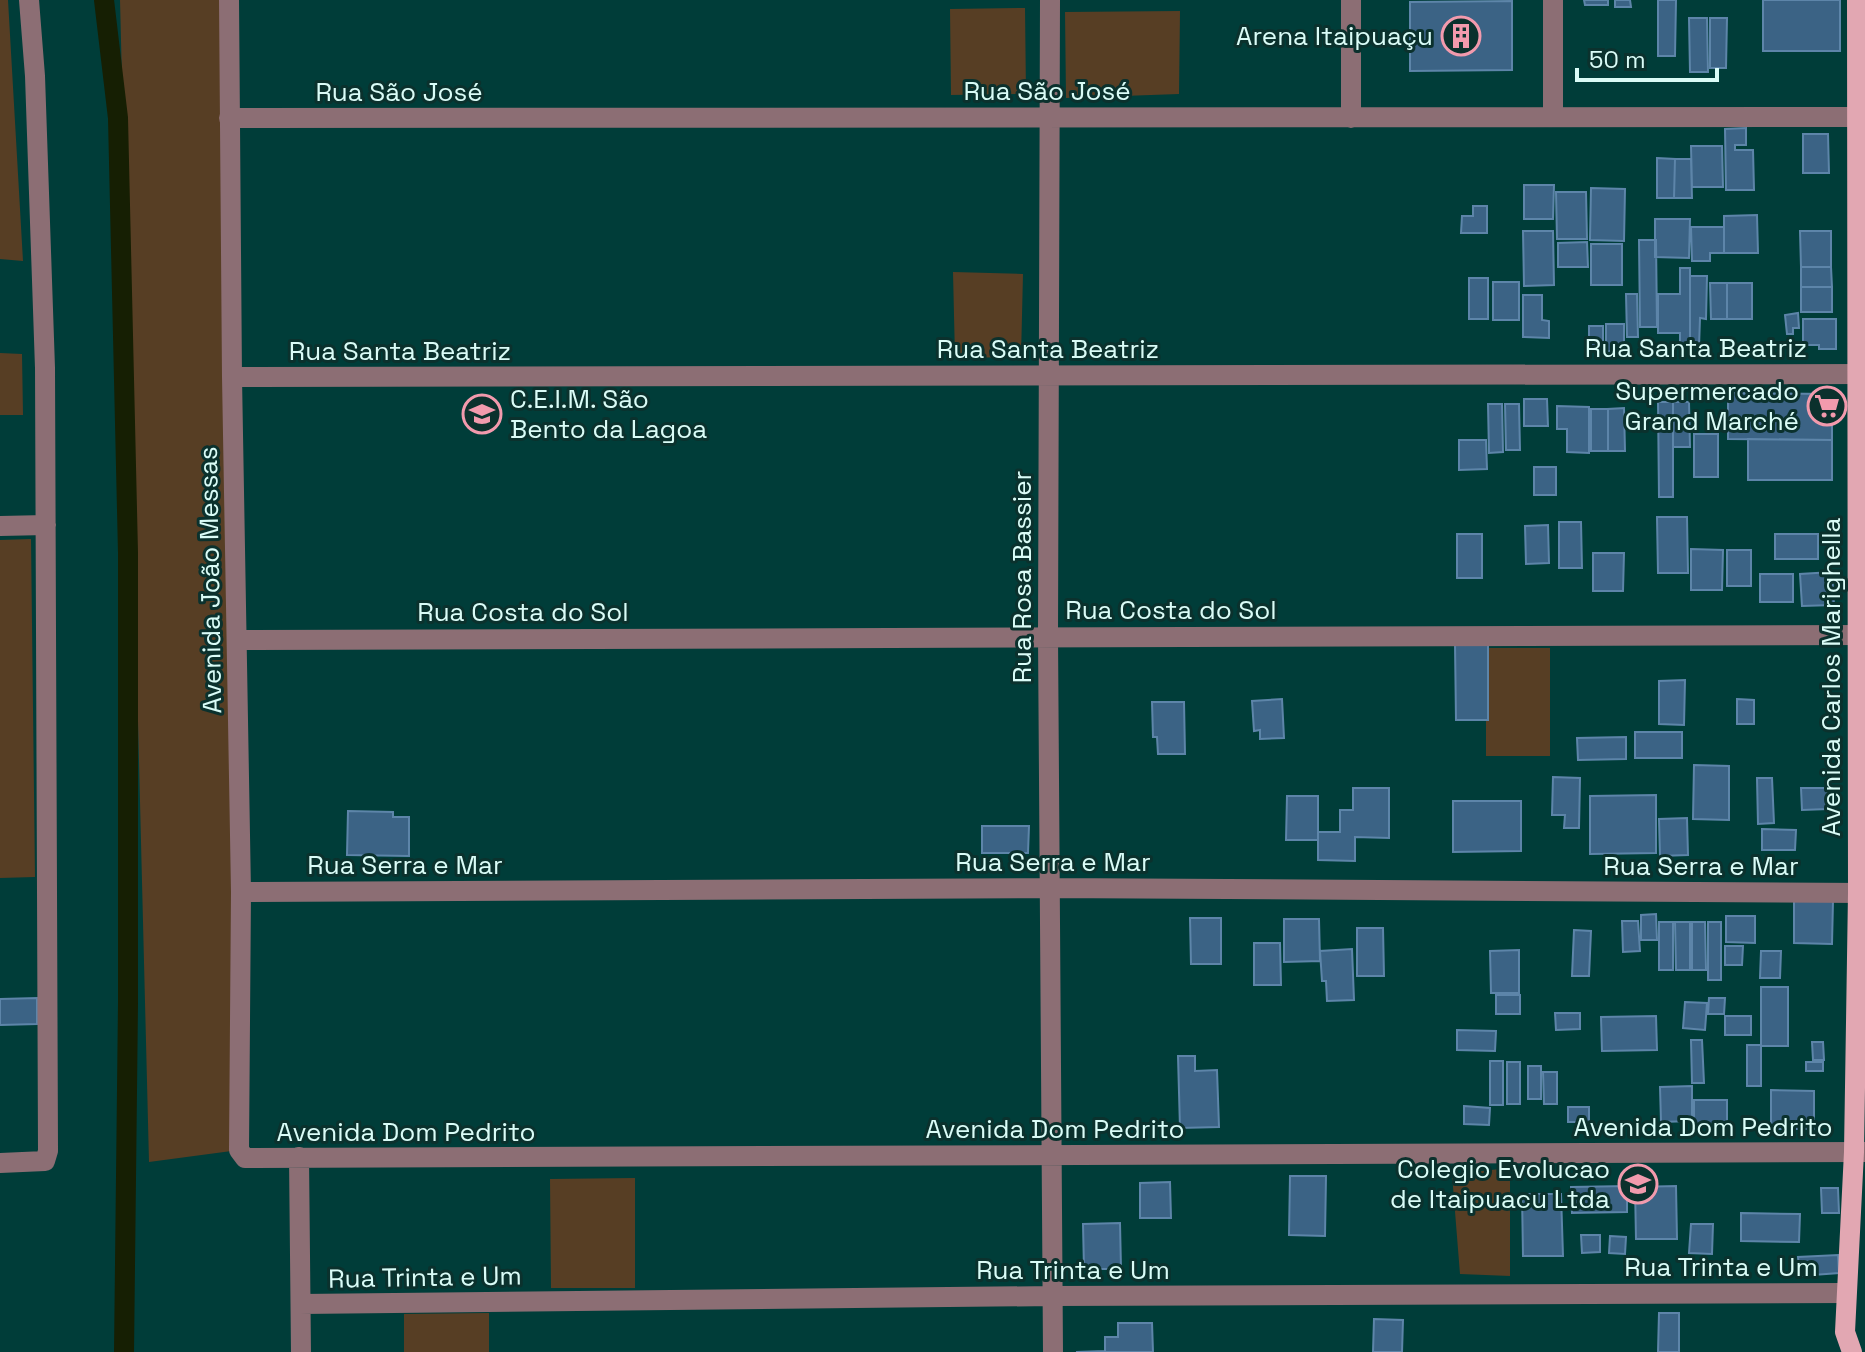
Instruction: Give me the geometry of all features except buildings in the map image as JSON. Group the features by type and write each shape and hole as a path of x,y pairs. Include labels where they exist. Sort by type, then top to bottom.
{"main road":[{"name":"Avenida Carlos Marighella","path":"1848,1345 1846,1293 1859,1152 1862,893 1862,117 1857,0"}],"street":[{"path":"0,1163 45,1161 48,1151 44,337 35,76 29,0"},
{"name":"Avenida João Messas","path":"229,0 241,892 239,1150 245,1158"},
{"name":"Rua Rosa Bassier","path":"1050,0 1048,636 1053,1352"},
{"path":"1351,0 1351,118"},
{"path":"1553,0 1553,117"},
{"name":"Rua São José","path":"229,118 1862,117"},
{"name":"Rua Santa Beatriz","path":"232,377 1862,374"},
{"path":"0,526 46,525"},
{"name":"Rua Costa do Sol","path":"237,640 1860,635"},
{"name":"Rua Serra e Mar","path":"241,892 1049,888 1862,893"},
{"name":"Avenida Dom Pedrito","path":"245,1158 1859,1152"},
{"path":"299,1157 301,1352"},
{"name":"Rua Trinta e Um","path":"301,1304 1053,1296 1846,1293"}],"shaded area":[{"path":"0,0 8,0 23,261 0,259"},
{"path":"120,0 220,0 239,1150 149,1162"},
{"path":"1025,8 1026,94 951,95 950,9"},
{"path":"1180,11 1179,94 1066,98 1065,12"},
{"path":"953,272 1023,274 1021,357 955,358"},
{"path":"0,353 22,354 23,415 0,415"},
{"path":"31,539 35,877 0,878 0,540"},
{"path":"1486,648 1550,648 1550,756 1486,756"},
{"path":"1510,1168 1510,1276 1460,1274 1452,1174"},
{"path":"635,1178 635,1288 551,1288 550,1179"},
{"path":"489,1313 489,1352 404,1352 404,1314"}],"waterway":[{"path":"104,0 118,118 128,553 124,1352"}],"place":[{"name":"Arena Itaipuaçu","path":"1461,36"},
{"name":"Supermercado Grand Marché","path":"1827,406"},
{"name":"C.E.I.M. São Bento da Lagoa","path":"482,414"},
{"name":"Colegio Evolucao de Itaipuacu Ltda","path":"1638,1184"}]}
